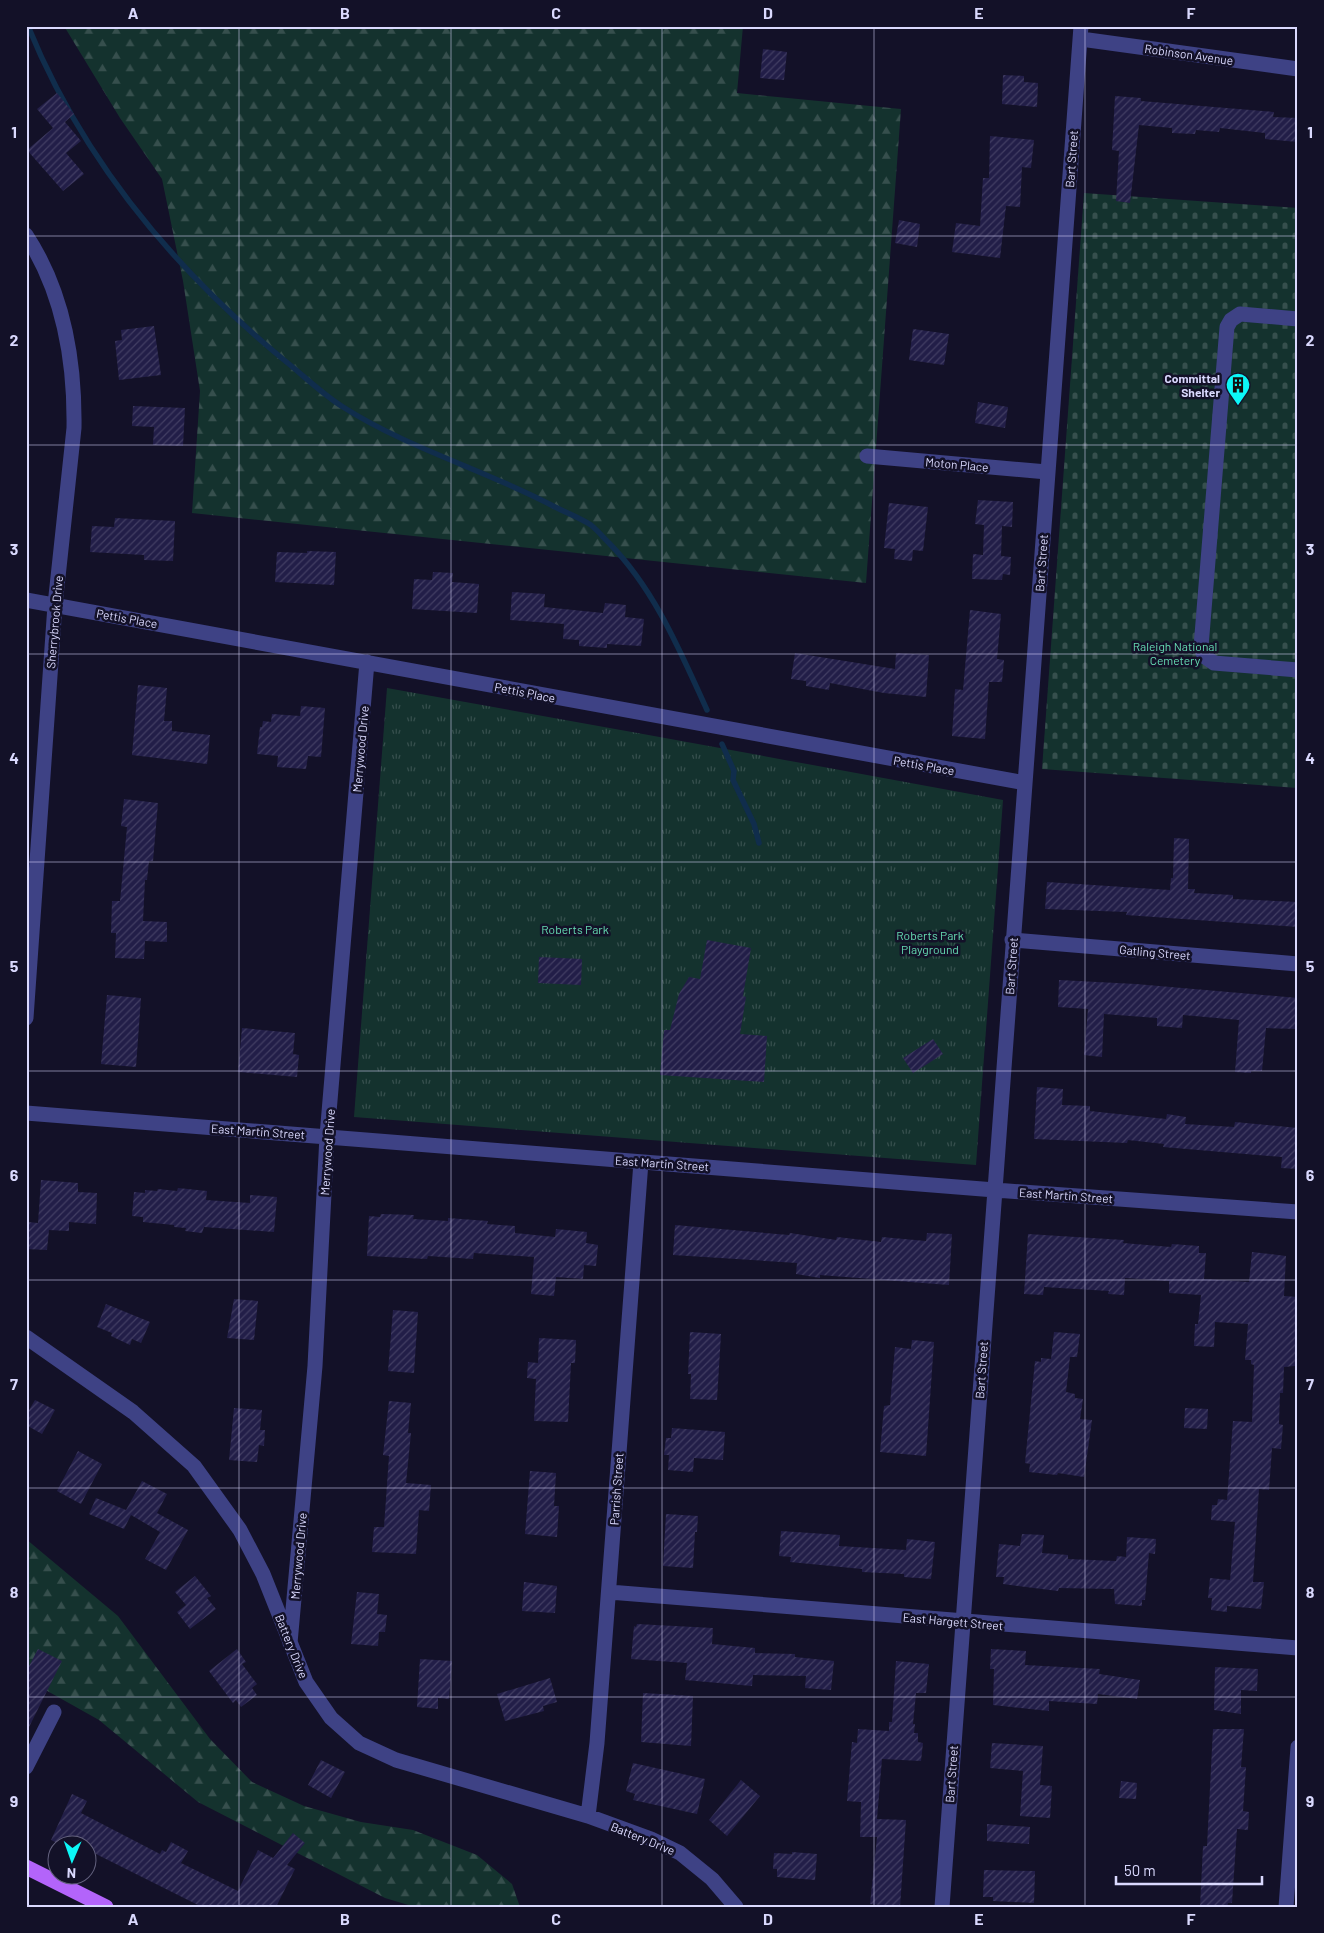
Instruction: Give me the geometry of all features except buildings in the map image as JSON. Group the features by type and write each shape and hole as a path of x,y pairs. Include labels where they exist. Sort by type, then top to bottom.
{"main road":[{"path":"26,1867 106,1907"}],"street":[{"name":"Robinson Avenue","path":"1081,32 1298,69"},
{"name":"Bart Street","path":"942,1907 1012,940 1081,32"},
{"name":"Sherrybrook Drive","path":"26,236 45,271 67,337 72,368 74,428 55,605 29,932 26,1018"},
{"path":"1298,319 1240,314 1231,320 1227,327 1201,647 1204,656 1214,663 1298,670"},
{"name":"Moton Place","path":"867,456 1047,472"},
{"name":"Pettis Place","path":"26,600 1025,783"},
{"name":"Merrywood Drive","path":"290,1643 315,1366 328,1136 367,662"},
{"name":"Gatling Street","path":"1012,940 1298,964"},
{"name":"East Martin Street","path":"26,1113 995,1190 1298,1212"},
{"name":"Parrish Street","path":"588,1816 597,1743 640,1162"},
{"name":"Battery Drive","path":"26,1338 133,1412 194,1466 240,1530 263,1574 306,1682 332,1718 359,1743 396,1760 588,1816 651,1839 680,1853 712,1879 736,1907"},
{"name":"East Hargett Street","path":"609,1592 1298,1648"},
{"path":"26,1767 54,1712"},
{"path":"1286,1907 1298,1747"}],"green space":[{"path":"64,26 743,26 737,93 901,109 866,583 192,513 200,391 183,281 162,179 120,118"},
{"name":"Raleigh National Cemetery","path":"1084,193 1298,208 1298,788 1042,769"},
{"name":"Roberts Park","path":"387,688 1003,800 976,1165 354,1117"},
{"path":"26,1539 118,1616 210,1739 252,1782 304,1806 361,1822 413,1830 477,1855 512,1884 520,1907 415,1907 385,1898 198,1802 99,1720 26,1679"}],"waterway":[{"path":"28,26 50,75 75,122 104,166 135,209 169,250 206,289 284,360 343,407 394,435 529,494 591,525 625,561 653,601 676,644 707,710"},
{"path":"722,744 734,771 733,780 754,824 759,843"}],"place":[{"name":"Committal Shelter","path":"1238,406"}],"park label":[{"name":"Roberts Park Playground","path":"930,942"}]}
